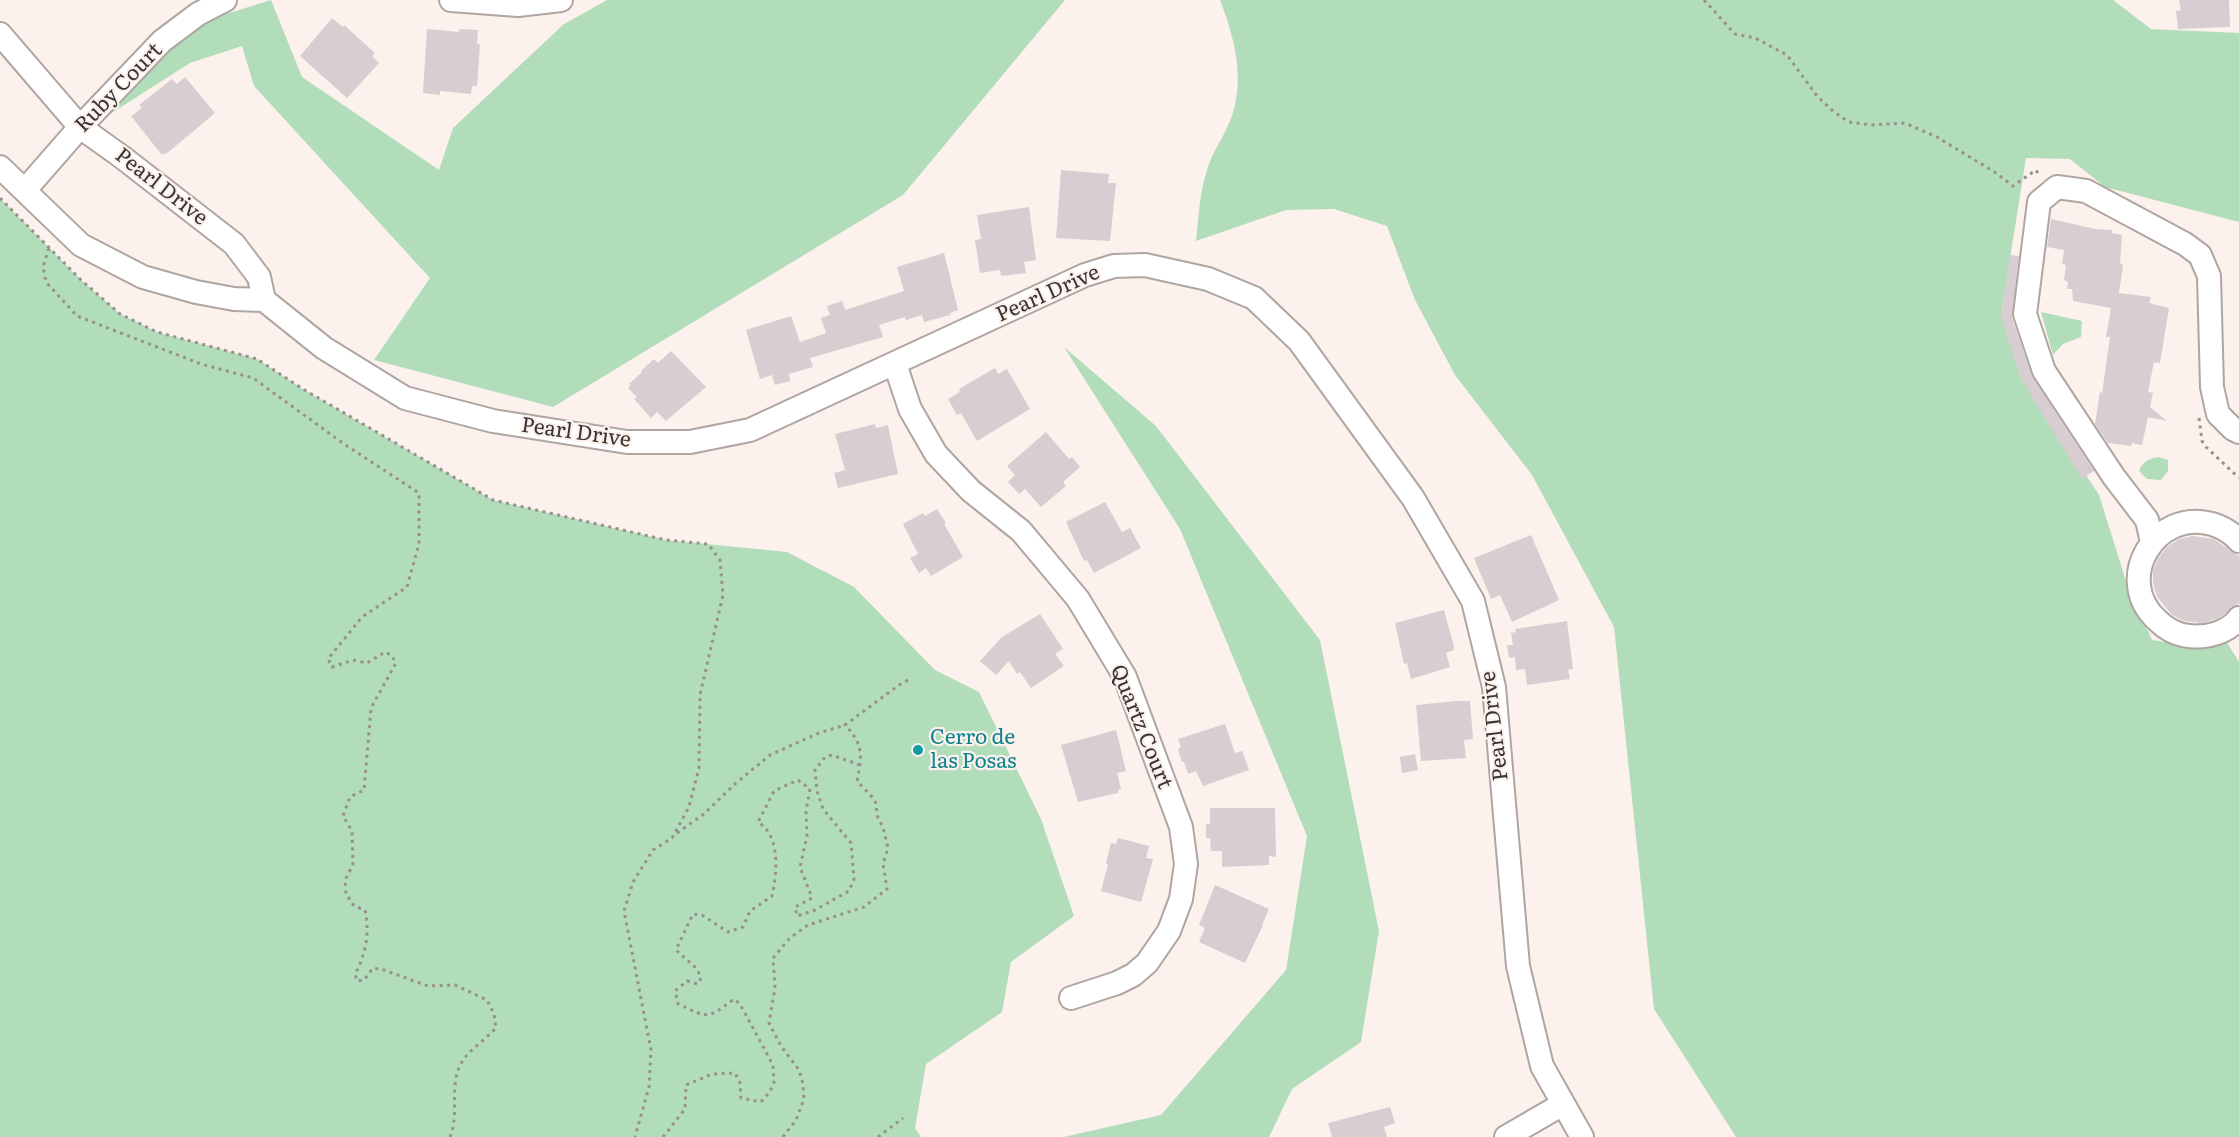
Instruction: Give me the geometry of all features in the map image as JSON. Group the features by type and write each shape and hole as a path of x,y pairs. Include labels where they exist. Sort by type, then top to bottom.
{"street":[{"name":"Ruby Court","path":"25,190 80,127 162,41 198,14 225,0"},
{"path":"452,0 518,5 561,0"},
{"name":"Pearl Drive","path":"0,34 80,127 122,156 234,244 259,277 264,300 324,348 405,398 494,421 627,442 690,442 750,430 1075,280 1114,266 1144,265 1208,279 1254,298 1299,340 1413,498 1473,601 1494,687 1518,966 1542,1066 1582,1137"},
{"path":"0,167 81,244 143,277 215,296 264,300"},
{"path":"2152,542 2147,520 2114,477 2044,371 2025,314 2039,202 2057,188 2086,191 2185,244 2200,255 2209,276 2212,387 2218,414 2239,432"},
{"name":"Quartz Court","path":"895,364 910,409 936,454 971,491 1021,531 1078,599 1125,677 1181,827 1186,864 1181,899 1169,931 1147,963 1132,975 1117,983 1071,998"},
{"path":"2239,541 2220,526 2202,521 2183,523 2166,530 2152,542 2142,559 2138,578 2141,597 2150,615 2165,628 2183,636 2202,637 2221,632 2239,618"},
{"path":"1506,1137 1563,1104"}],"path":[{"path":"1704,0 1735,34 1755,38 1787,55 1817,96 1849,122 1870,125 1905,123 1937,137 2013,186 2036,170"},
{"path":"0,198 80,279 120,314 157,332 257,359 303,389 494,500 666,540 708,544 720,560 723,595 700,695 699,768 689,807 674,834"},
{"path":"49,248 43,267 46,282 77,316 201,364 253,378 344,444 419,493 420,544 407,587 362,616 328,659 332,667 353,660 367,663 385,652 391,655 396,663 371,708 364,790 350,797 343,816 352,831 353,843 353,865 345,879 346,894 354,906 366,910 369,927 362,961 355,974 357,981 364,980 373,968 428,986 455,985 487,1000 494,1014 496,1028 462,1061 454,1080 453,1128 450,1137"},
{"path":"2217,409 2199,413 2202,441 2239,478"},
{"path":"635,1137 649,1087 651,1050 624,911 633,882 653,850 704,814 770,755 819,733 845,725 912,678"},
{"path":"783,1137 796,1120 804,1099 799,1070 781,1046 770,1023 775,988 773,958 790,938 808,925 864,907 888,889 883,864 888,848 884,827 878,818 875,800 857,781 861,759 857,738 845,725"},
{"path":"663,1137 685,1109 686,1085 712,1074 735,1073 740,1083 741,1098 760,1102 774,1083 773,1065 759,1043 740,1004 734,999 713,1015 705,1016 678,1004 675,991 687,981 698,984 701,978 697,969 676,950 693,914 702,915 728,932 742,927 750,911 772,896 775,882 775,845 765,826 758,822 774,791 798,780 810,789 806,811 807,836 800,867 812,898 795,908 797,916 815,910 849,891 854,879 851,843 823,809 817,791 815,770 825,757 832,755 860,765"},
{"path":"878,1137 903,1118"}],"green space":[{"path":"271,0 302,77 439,170 453,128 564,24 607,0 1065,0 903,195 553,407 374,360 430,278 254,86 242,46 190,63 107,116 163,54 210,19"},
{"path":"1220,0 2113,0 2151,29 2239,33 2239,222 2105,187 2070,159 2026,158 2002,309 2019,372 2099,495 2126,581 2152,640 2185,645 2226,641 2239,662 2239,1137 1736,1137 1654,1009 1614,627 1532,475 1455,375 1415,300 1387,226 1334,209 1286,210 1196,241 1204,179 1211,159 1230,122 1237,95 1236,53"},
{"path":"0,198 80,279 120,314 157,332 257,359 303,389 493,500 666,540 787,552 854,587 935,670 979,692 1041,819 1074,916 1011,962 1002,1012 926,1064 915,1128 921,1137 0,1137"},
{"path":"2041,312 2082,321 2081,337 2063,344 2053,355"},
{"path":"1064,347 1156,426 1320,640 1379,931 1361,1042 1292,1089 1269,1137 1064,1137 1161,1115 1286,970 1307,836 1180,529"},
{"path":"2159,457 2168,460 2168,471 2161,480 2147,479 2139,471 2140,468 2152,458"}],"building":[{"path":"2179,0 2229,0 2230,27 2178,29 2176,11 2181,10"},
{"path":"332,18 343,27 344,25 375,53 372,56 379,63 347,98 300,56"},
{"path":"427,29 459,32 459,29 478,30 477,44 480,44 477,86 472,86 471,94 440,91 440,95 423,93"},
{"path":"185,77 215,113 162,155 131,116 142,108 139,105 172,79 177,84"},
{"path":"1061,170 1109,174 1108,183 1116,183 1110,241 1056,238"},
{"path":"1029,207 1036,260 1024,262 1026,273 1001,276 1000,270 980,273 975,240 981,239 977,215"},
{"path":"2051,219 2095,229 2112,230 2112,233 2122,235 2120,263 2123,265 2119,293 2151,297 2149,303 2169,308 2160,363 2154,362 2148,392 2153,393 2150,407 2167,421 2148,417 2142,445 2108,443 2095,424 2100,391 2102,394 2110,337 2106,337 2111,308 2073,301 2072,289 2067,289 2068,282 2064,280 2066,265 2062,264 2064,250 2047,247"},
{"path":"944,253 958,310 950,315 924,322 922,315 906,320 905,317 879,325 883,337 810,358 813,367 789,374 790,381 775,385 772,375 760,379 746,330 791,316 800,342 826,333 821,318 830,315 827,306 842,301 845,310 904,291 897,267"},
{"path":"2010,255 2019,256 2012,318 2033,378 2094,471 2082,479 2021,379 2001,318"},
{"path":"671,351 706,387 666,421 657,412 651,418 634,399 637,397 628,388 631,385 629,384 654,359 658,363"},
{"path":"995,368 998,374 1007,369 1030,409 977,441 961,413 957,415 948,399 960,392 959,389"},
{"path":"875,424 876,428 888,425 898,474 838,488 834,473 845,470 835,434"},
{"path":"1046,432 1069,459 1072,457 1080,467 1063,482 1066,486 1041,507 1025,489 1019,494 1008,482 1015,475 1007,466"},
{"path":"1105,502 1122,532 1130,528 1141,548 1094,573 1087,560 1084,561 1066,522"},
{"path":"937,509 963,557 931,576 926,568 919,573 910,558 918,554 903,524 923,513 925,516"},
{"path":"1531,535 1559,600 1512,622 1500,595 1491,599 1474,558"},
{"path":"2193,536 2214,539 2239,556 2239,603 2217,619 2201,623 2184,621 2172,615 2157,597 2153,584 2153,571 2158,558 2167,547 2179,539"},
{"path":"1444,610 1454,647 1454,650 1446,653 1450,667 1411,679 1407,663 1404,664 1395,623"},
{"path":"1040,614 1063,649 1055,654 1064,666 1031,688 1020,672 1017,674 1009,661 996,675 980,661 1002,637"},
{"path":"1567,621 1573,669 1568,670 1570,679 1527,685 1525,669 1516,670 1515,657 1509,658 1507,645 1513,645 1511,633 1516,632 1515,629"},
{"path":"1470,701 1473,739 1464,740 1466,758 1421,761 1416,705"},
{"path":"1225,724 1235,753 1242,751 1249,770 1203,786 1196,771 1188,774 1178,749 1181,747 1178,739"},
{"path":"1116,730 1126,771 1117,773 1121,789 1118,793 1078,802 1061,745"},
{"path":"1415,754 1418,770 1402,773 1400,757"},
{"path":"1210,808 1275,808 1276,857 1269,856 1269,865 1222,867 1222,851 1211,851 1210,838 1206,838 1206,824 1210,824"},
{"path":"1118,838 1149,846 1146,858 1153,859 1141,902 1101,891 1111,843 1116,844"},
{"path":"1215,885 1269,909 1245,963 1199,942 1205,928 1199,925"},
{"path":"1390,1107 1395,1123 1384,1127 1387,1137 1332,1137 1328,1123"}],"place":[{"name":"Cerro de las Posas","path":"918,750"}]}
